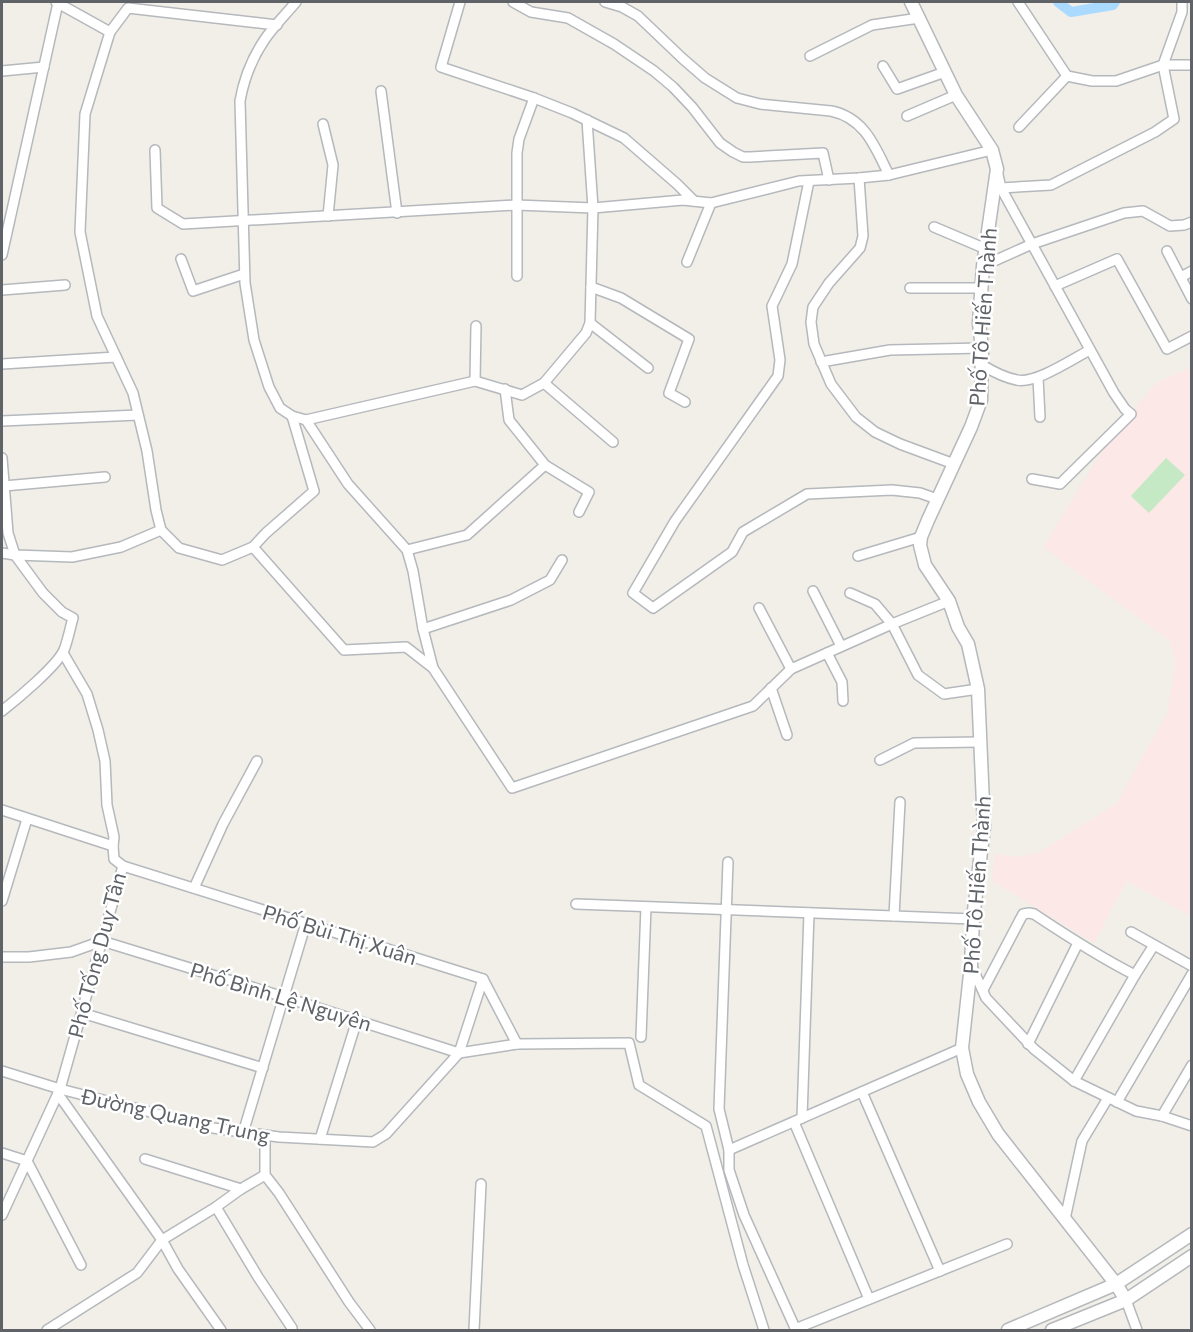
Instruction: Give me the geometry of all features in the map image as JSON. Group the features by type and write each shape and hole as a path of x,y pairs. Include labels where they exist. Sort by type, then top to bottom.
{"street":[{"path":"2,255 57,2 110,32"},
{"path":"296,2 266,38 251,62 240,101 244,274 254,340 269,387 280,408 292,416 306,420 475,381 522,395 544,382 586,333 590,323 593,208 587,120"},
{"path":"460,2 441,67 534,99 587,120 624,138 694,201"},
{"path":"513,2 531,12 561,16 574,21 654,70 692,107 720,143 733,152 743,157 823,153 829,180"},
{"path":"605,2 638,16 705,78 736,99 760,105 842,113 861,127 873,142 889,175"},
{"name":"Phố Tô Hiến Thành","path":"911,2 956,95 992,150 997,170 983,266 979,322 982,348 981,400 921,537 920,545 925,565 949,601 958,627 968,644 978,689 984,827 973,919 971,965 962,1048 967,1074 979,1102 998,1134 1116,1284 1126,1300 1137,1330"},
{"path":"1018,2 1067,76 1092,81 1116,81 1163,65 1191,65"},
{"path":"1001,188 1051,185 1155,132 1174,118 1163,65 1182,12 1182,2"},
{"path":"277,25 128,8 110,32 85,114 80,232 97,316 133,393 147,451 161,530 179,548 222,560 253,547 314,491 292,416"},
{"path":"810,56 872,25 919,18"},
{"path":"883,66 897,89 945,72"},
{"path":"2,71 44,67"},
{"path":"1020,127 1067,76"},
{"path":"381,91 397,213"},
{"path":"907,116 956,95"},
{"path":"517,276 516,153 534,99"},
{"path":"323,124 333,165 328,216"},
{"path":"155,150 157,208 183,224 516,206 593,208 683,200 711,203 799,181 889,175 992,150"},
{"path":"997,170 1001,188 1114,393 1125,410 1131,414 1060,484 1032,479"},
{"path":"859,178 863,236 860,248 829,283 813,307 811,322 814,345 831,384 856,417 875,432 900,444 954,464"},
{"path":"809,181 792,264 772,306 780,360 778,376 675,521 633,593 653,608 732,552 743,532 807,494 892,490 920,493 937,500"},
{"path":"687,262 711,203"},
{"path":"983,266 1032,244 1124,213 1143,212 1170,226 1191,222"},
{"path":"934,227 986,249"},
{"path":"1167,251 1191,299"},
{"path":"181,259 193,291 244,274"},
{"path":"1055,286 1117,260 1167,349 1191,336"},
{"path":"1181,277 1191,271"},
{"path":"2,290 65,285"},
{"path":"591,287 621,298 689,339 669,393 685,402"},
{"path":"910,288 982,288"},
{"path":"590,323 648,368"},
{"path":"475,381 476,326"},
{"path":"821,362 890,350 982,348"},
{"path":"982,365 1022,381 1038,378 1090,350"},
{"path":"2,364 116,357"},
{"path":"1038,378 1040,417"},
{"path":"544,382 613,442"},
{"path":"505,389 509,420 545,465 589,492 579,512"},
{"path":"2,421 138,415"},
{"path":"306,420 348,484 407,550 433,668"},
{"path":"2,458 8,533 15,555 44,593 62,612 73,618 63,653 52,666 2,711"},
{"path":"407,550 468,535 545,465"},
{"path":"4,486 105,477"},
{"path":"2,553 72,557 121,547 161,530"},
{"path":"858,556 921,537"},
{"path":"253,547 344,650 428,647"},
{"path":"423,629 511,600 550,580 562,560"},
{"path":"813,591 841,646"},
{"path":"850,593 875,604 892,624 918,675 944,694 978,689"},
{"path":"406,647 433,668 512,788 753,706 791,669 949,601"},
{"path":"759,608 791,669"},
{"name":"Phố Tống Duy Tân","path":"2,1215 59,1091 123,866 114,859 114,837 107,805 105,761 98,730 87,694 63,653"},
{"path":"827,653 842,682 843,701"},
{"path":"771,688 787,735"},
{"path":"880,760 914,743 981,742"},
{"path":"194,888 223,824 257,761"},
{"path":"894,916 900,802"},
{"path":"2,810 113,846"},
{"path":"2,901 27,819"},
{"path":"728,862 719,1109 729,1150 729,1170 744,1215 796,1330 1007,1244"},
{"name":"Phố Bùi Thị Xuân","path":"123,866 483,979"},
{"path":"576,904 973,919"},
{"path":"642,1037 646,907"},
{"path":"983,990 1023,914 1029,912 1135,975"},
{"path":"809,913 798,1120 869,1299"},
{"path":"243,1133 306,923"},
{"path":"1131,932 1191,966"},
{"path":"2,957 29,957 71,952 102,941"},
{"name":"Phố Bình Lệ Nguyên","path":"102,941 459,1053"},
{"path":"1028,1044 1078,943"},
{"path":"1074,1081 1154,945"},
{"path":"971,965 986,998 1034,1050 1074,1081 1136,1112 1162,1116 1191,1126"},
{"path":"1065,1220 1082,1141 1113,1100 1191,975"},
{"path":"483,979 517,1044"},
{"path":"483,979 459,1053 517,1044 629,1043 639,1084 706,1126 764,1330"},
{"path":"82,1013 263,1068"},
{"path":"320,1139 357,1020"},
{"path":"729,1150 962,1048"},
{"name":"Đường Quang Trung","path":"2,1071 59,1091 213,1128 265,1136 373,1142 386,1134 459,1053"},
{"path":"1162,1116 1191,1065"},
{"path":"59,1091 221,1330"},
{"path":"862,1092 940,1271"},
{"path":"265,1136 265,1175 370,1330"},
{"path":"2,1153 27,1161 81,1265"},
{"path":"145,1158 240,1189"},
{"path":"47,1330 137,1273 162,1240 265,1175"},
{"path":"474,1330 481,1184"},
{"path":"216,1207 292,1328"},
{"path":"1008,1330 1116,1284 1191,1234"},
{"path":"1053,1330 1126,1300 1191,1256"}],"shaded area":[{"path":"1191,367 1191,916 1127,881 1094,943 992,881 995,854 1017,857 1040,852 1117,803 1167,713 1176,663 1170,641 1043,547 1111,437 1156,383"}],"green space":[{"path":"1166,458 1185,475 1149,513 1131,496"}],"waterway":[{"path":"1058,2 1071,12 1113,5 1115,2"}]}
